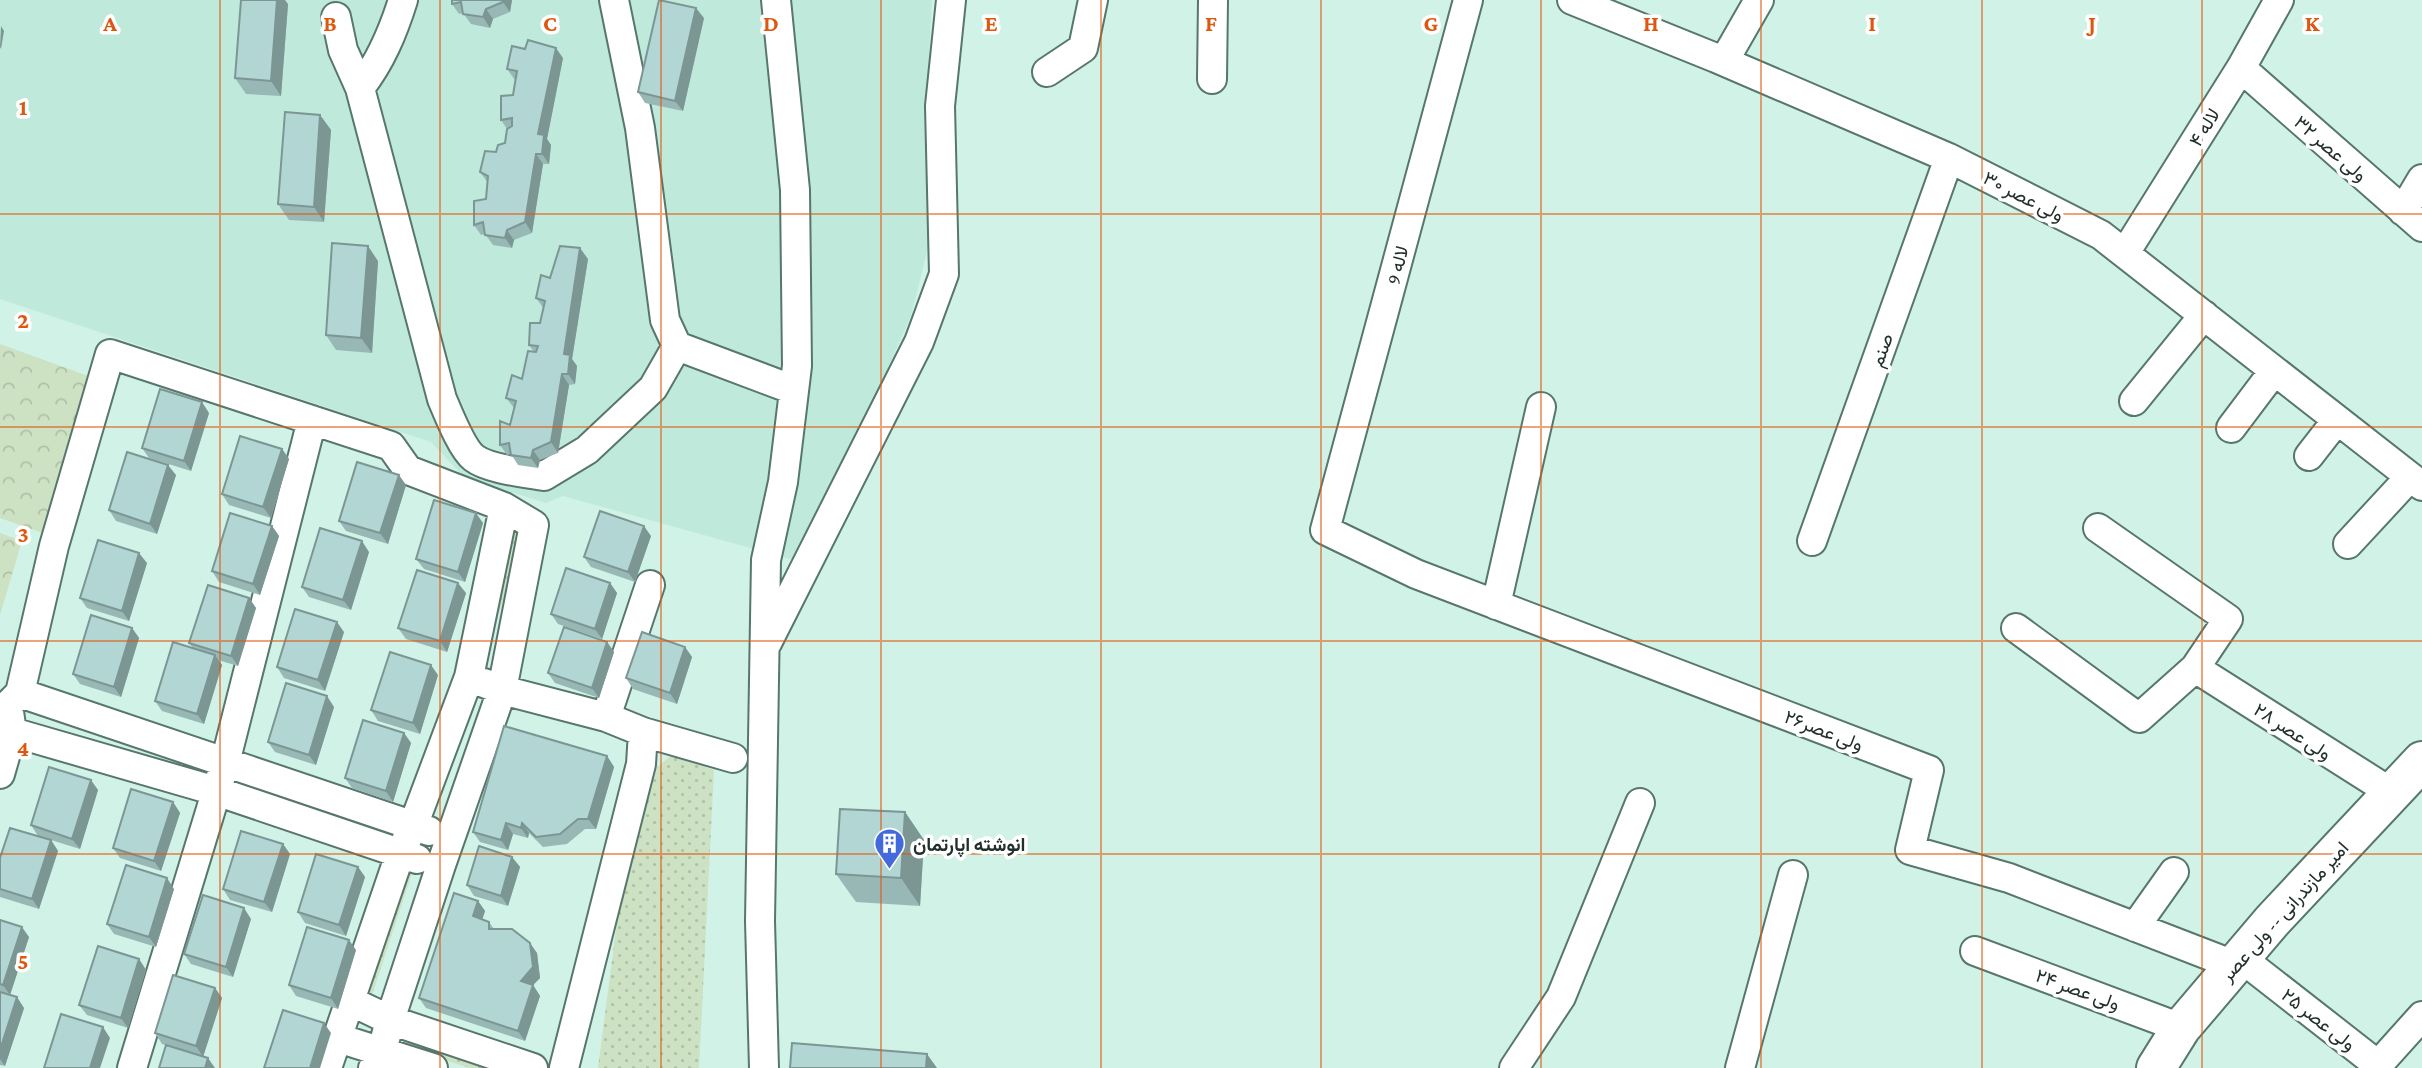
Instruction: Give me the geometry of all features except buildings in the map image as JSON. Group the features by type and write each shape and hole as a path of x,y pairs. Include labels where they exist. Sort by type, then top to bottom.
{"main road":[{"name":"امیر مازندرانی -- ولی عصر","path":"2156,1068 2181,1028 2272,921 2422,761"}],"street":[{"path":"360,88 374,70 392,34 403,0"},
{"path":"614,0 640,128 665,320 677,346 794,390"},
{"path":"764,1068 760,921 766,560 782,482 797,366 795,190 776,0"},
{"path":"764,649 919,342 944,274 940,106 951,0"},
{"path":"1047,72 1083,48 1093,0"},
{"path":"1212,79 1213,0"},
{"name":"لاله 9","path":"1325,530 1468,0"},
{"name":"ولی عصر ۳۰","path":"1572,0 1724,61 1949,158 2101,235 2416,482"},
{"path":"1724,61 1759,0"},
{"name":"لاله ۴","path":"2125,253 2241,68 2279,0"},
{"path":"336,17 343,50 360,88 442,399 473,458 544,476 587,450 653,388 677,346"},
{"name":"ولی عصر ۳۲","path":"2241,68 2412,219"},
{"name":"صنم","path":"1812,541 1949,158"},
{"path":"2412,219 2422,179"},
{"path":"2134,401 2204,315"},
{"path":"0,774 10,708 110,354 391,446 408,470 505,507 534,525 502,690 441,865 378,1060"},
{"path":"2231,428 2274,371"},
{"path":"1496,605 1541,407"},
{"path":"2309,456 2337,420"},
{"path":"132,1068 225,763 312,421"},
{"path":"2348,544 2416,482"},
{"path":"327,1068 400,855 469,677 505,507"},
{"path":"2017,628 2139,718 2195,668 2228,619 2098,528"},
{"name":"ولی عصر۲۶","path":"1325,530 1416,574 1929,770 1910,850 2009,878 2134,927 2238,962"},
{"path":"606,717 650,585"},
{"name":"ولی عصر ۲۸","path":"2195,668 2392,793"},
{"path":"469,677 502,690 606,717 643,732 733,758"},
{"path":"10,708 225,763 451,837"},
{"path":"10,708 216,791 400,855 441,865"},
{"path":"564,1068 641,764 643,732"},
{"path":"1514,1068 1561,997 1640,803"},
{"path":"2134,927 2174,872"},
{"path":"1740,1068 1793,875"},
{"name":"ولی عصر ۲۴","path":"1975,951 2181,1028"},
{"name":"ولی عصر ۲۵","path":"2238,962 2376,1067 2422,1016"},
{"path":"351,1001 390,1020 533,1068"},
{"path":"338,1038 378,1060 433,1068"}],"shaded area":[{"path":"0,0 932,0 925,131 930,240 911,316 801,562 563,496 546,503 464,477 431,442 0,299"}],"green space":[{"path":"0,344 99,380 43,533 0,518"},
{"path":"505,525 525,532 483,662"},
{"path":"0,533 22,541 0,615"},
{"path":"672,755 714,770 699,1068 598,1068 620,899 651,772"},
{"path":"394,860 414,867 371,998 359,994"},
{"path":"420,1044 497,1068 470,1068 418,1052"}],"place":[{"name":"انوشته اپارتمان","path":"890,871"}]}
